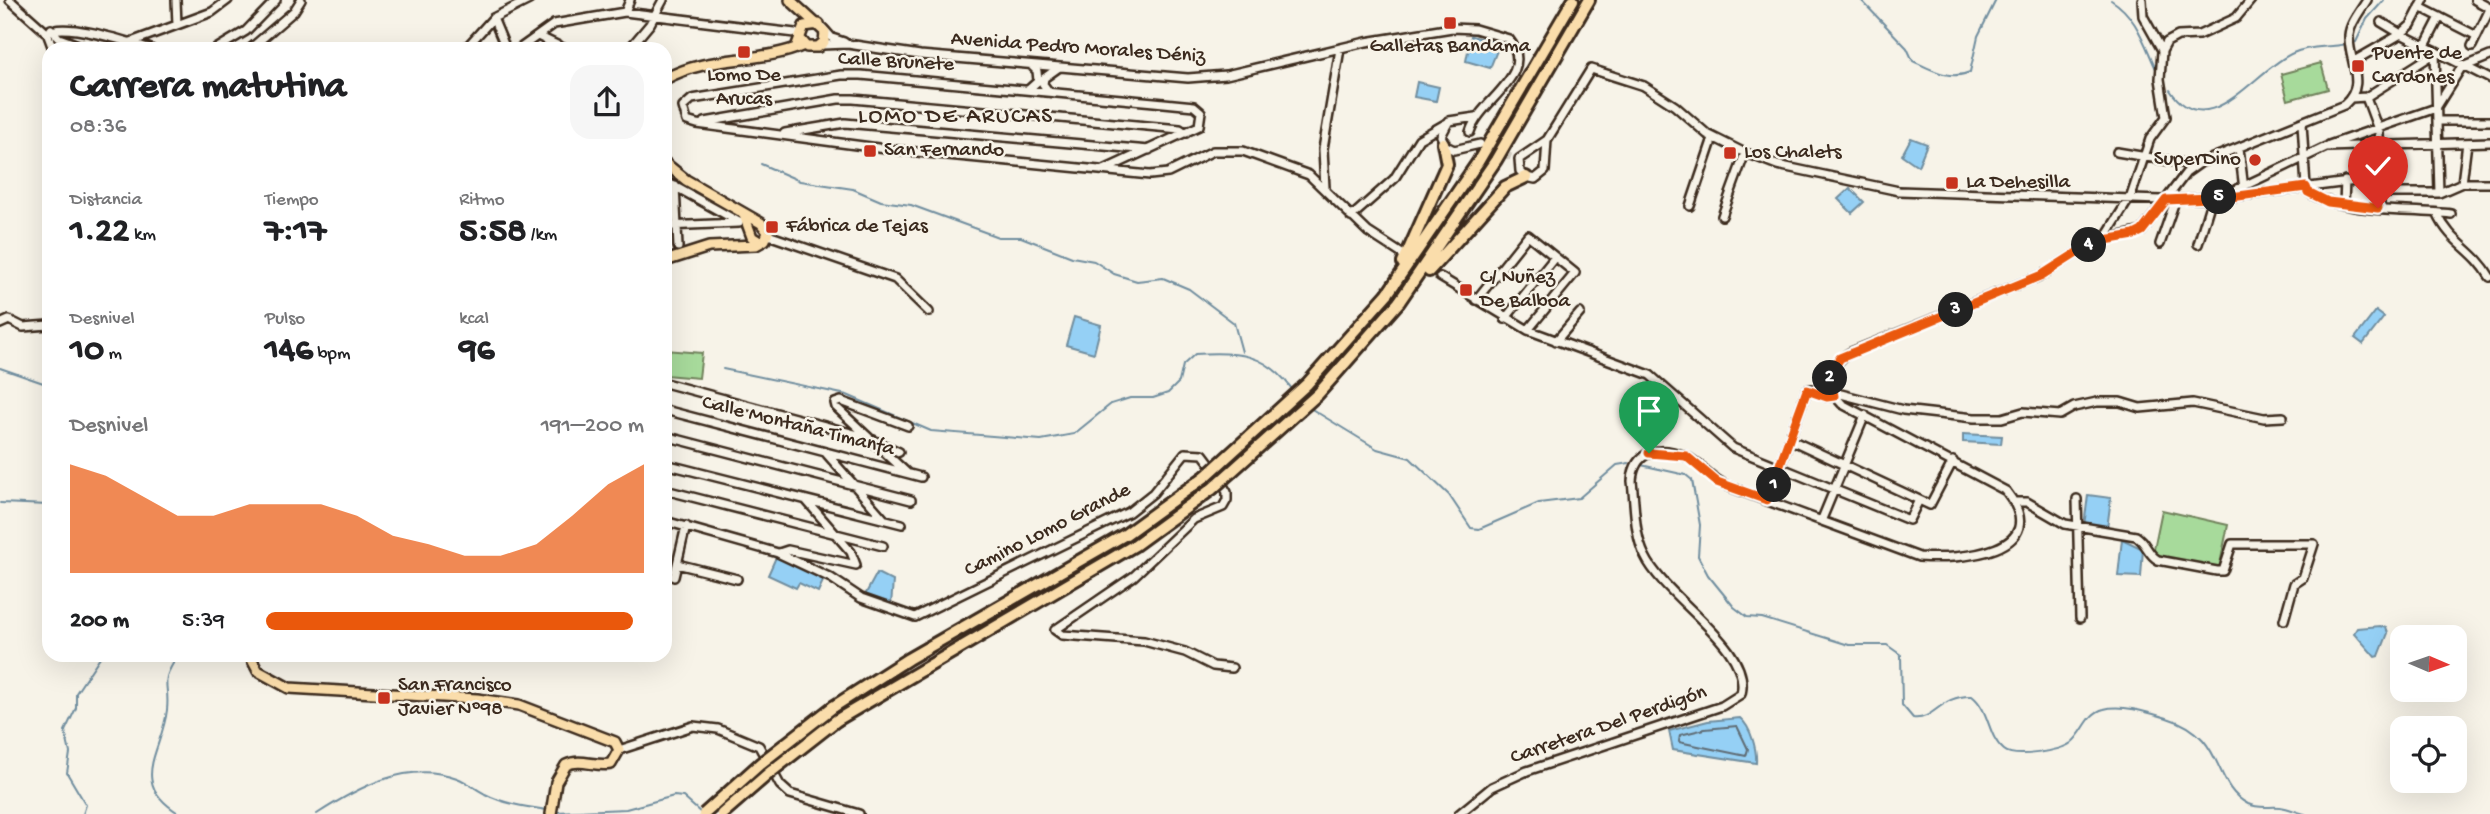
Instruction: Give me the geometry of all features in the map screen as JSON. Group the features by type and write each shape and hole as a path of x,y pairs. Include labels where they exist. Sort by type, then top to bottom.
{"highway":[{"path":"704,814 833,707 908,659 1126,534 1206,476 1266,425 1368,317 1471,173 1573,0"},
{"path":"1400,303 1496,160 1589,0"},
{"path":"1385,293 1408,254 1447,164 1442,141"},
{"path":"722,814 837,720 910,674 1124,552 1212,489 1318,394 1505,187 1526,177"}],"main road":[{"path":"790,0 821,25 826,36 822,45 815,48 801,35 800,9"},
{"path":"672,77 723,59 794,49 811,23 821,25"},
{"path":"672,170 741,219 760,242"},
{"path":"672,259 709,247 756,245 768,235 763,225 741,219"},
{"path":"736,244 757,225 763,225"},
{"path":"253,662 258,671 289,688 477,699 519,705 607,737 619,750 611,764 601,766 580,761 566,765 559,773 551,814"}],"street":[{"path":"10,0 49,31 70,42"},
{"path":"175,0 177,25"},
{"path":"49,31 72,29 131,42 212,12 228,0"},
{"path":"228,42 246,31 276,0"},
{"path":"258,42 294,11 301,0"},
{"path":"471,42 493,18 529,0"},
{"path":"625,12 630,0"},
{"path":"634,42 663,0"},
{"path":"2105,239 2129,199 2150,139 2166,117 2161,79 2162,51 2143,16 2142,0"},
{"path":"2162,51 2172,38 2199,35 2236,18 2252,0"},
{"path":"2351,98 2357,82 2349,38 2351,27 2367,0"},
{"path":"2472,46 2490,8 2475,0"},
{"path":"2354,61 2401,34 2411,25 2422,4 2440,17 2477,36"},
{"path":"529,42 554,24 625,12 801,35"},
{"path":"2426,46 2440,17"},
{"path":"493,18 503,42"},
{"path":"2381,22 2435,53 2490,79"},
{"path":"821,25 832,38 848,44"},
{"name":"Avenida Pedro Morales Déniz","path":"848,44 920,55 1211,77 1452,28 1475,29 1509,39 1518,55 1516,68 1479,115"},
{"path":"49,31 52,42"},
{"path":"152,36 152,42"},
{"path":"538,36 550,42"},
{"path":"822,45 848,44"},
{"path":"1325,188 1323,149 1340,49"},
{"path":"2284,620 2294,584 2303,578 2314,544 2232,544 2222,571 2158,560 2150,555 2144,541 2136,536 2079,527 2052,519 2027,502 2014,502 1995,484 1865,415 1833,394 1830,374 1834,363 1851,352 2042,275 2094,242 2142,231 2191,169 2302,123 2351,98 2367,97 2435,53"},
{"path":"2435,53 2439,193"},
{"path":"1547,140 1515,158 1520,171 1526,177 1535,178 1543,174 1547,140 1587,71 1596,69 1644,86 1675,106 1713,138 1745,152 1777,164 1899,191 2151,200 2211,198 2245,189 2304,155 2437,108 2462,68 2490,56"},
{"path":"1028,90 1038,81 1037,71 1031,65"},
{"path":"1050,92 1043,84 1044,78 1060,67"},
{"name":"Calle Brunete","path":"697,124 684,116 683,107 692,99 841,75 1194,106 1201,112 1199,127 1186,133"},
{"path":"2367,97 2377,128 2381,208"},
{"path":"697,124 838,99 853,99 1180,129 1186,133"},
{"path":"741,115 737,121 741,130"},
{"path":"1351,217 1394,178 1425,134 1453,120 1462,121 1479,115"},
{"path":"1470,133 1479,115"},
{"path":"2437,121 2489,118"},
{"path":"1425,134 1454,150 1466,145 1480,144 1462,121"},
{"path":"781,134 845,123 1150,150"},
{"path":"2302,123 2306,187 2316,197 2344,204 2381,208 2390,212 2424,210 2451,214"},
{"path":"697,124 886,149 1150,175 1168,173 1213,152 1243,151 1309,175 1359,224 1402,254"},
{"path":"1442,141 1445,124"},
{"path":"1104,170 1186,133"},
{"path":"1690,206 1713,138"},
{"path":"2326,147 2490,142"},
{"path":"2462,183 2467,143"},
{"path":"2239,148 2245,189"},
{"path":"1532,150 1545,158"},
{"path":"1722,216 1745,152"},
{"path":"2117,152 2182,163 2191,169"},
{"path":"2245,189 2306,187 2380,178"},
{"path":"2344,204 2345,181"},
{"path":"2380,193 2439,193 2462,183 2490,183"},
{"path":"672,184 741,219"},
{"path":"675,186 678,247"},
{"path":"2160,244 2176,198"},
{"path":"2198,244 2211,198"},
{"path":"2151,200 2158,210"},
{"path":"1344,208 1360,210"},
{"path":"1359,224 1360,210"},
{"path":"2437,213 2452,239 2478,257 2490,277"},
{"path":"672,226 741,219"},
{"path":"768,235 895,279 929,312"},
{"path":"1476,300 1528,235 1575,273 1528,330"},
{"path":"1505,319 1555,257"},
{"path":"1440,277 1505,319 1528,330 1650,375 1727,445 1909,520 1919,500"},
{"path":"1556,341 1580,313"},
{"path":"0,324 9,320 23,327 42,326"},
{"path":"672,385 869,438 899,452"},
{"path":"1767,500 1807,390 1827,397 1833,394 1903,410 1974,418 2002,418 2023,412 2060,415 2085,405 2120,402 2140,408 2193,403 2264,418 2283,417"},
{"path":"908,426 841,401 835,404 908,473"},
{"name":"Calle Montaña Timanfa","path":"672,413 921,477"},
{"path":"1822,519 1865,415"},
{"path":"672,438 911,500"},
{"path":"1791,440 1930,505 1953,461"},
{"name":"Camino Lomo Grande","path":"672,523 778,553 831,578 861,598 915,617 1129,512 1153,493 1185,453 1194,451 1203,454 1227,492 1223,507 1194,519 1134,576 1055,630 1062,635 1144,641 1185,652 1213,666 1232,668"},
{"path":"825,452 884,520"},
{"name":"Carretera Del Perdigón","path":"1459,814 1492,787 1527,771 1722,706 1741,694 1742,674 1727,647 1674,597 1645,557 1640,544 1633,481 1633,472 1641,456 1649,453 1686,456 1717,482 1919,557 1944,559 1994,550 2006,545 2016,534 2019,524 2014,502"},
{"path":"672,466 902,524"},
{"path":"672,492 883,546"},
{"path":"2077,499 2080,618"},
{"path":"778,553 788,550 856,565 851,552 806,500"},
{"path":"674,577 686,526"},
{"path":"677,564 737,579"},
{"path":"619,750 692,726 718,729 759,746 780,785 790,794 859,814"}],"green space":[{"path":"2321,63 2328,89 2288,100 2281,74"},
{"path":"672,351 702,353 699,378 672,376"},
{"path":"2162,510 2228,525 2219,569 2153,554"}],"water":[{"path":"1471,36 1500,43 1490,68 1466,61"},
{"path":"1417,82 1439,87 1436,101 1414,97"},
{"path":"1911,138 1927,144 1918,166 1902,155"},
{"path":"1850,188 1864,202 1852,213 1838,199"},
{"path":"2376,311 2384,317 2363,344 2355,338"},
{"path":"1074,317 1101,325 1094,353 1066,345"},
{"path":"1963,434 2002,436 2001,444 1963,442"},
{"path":"2088,495 2111,498 2107,529 2084,526"},
{"path":"2122,539 2143,549 2141,577 2118,576"},
{"path":"776,557 824,579 818,592 799,583 796,588 768,575"},
{"path":"877,573 893,581 891,605 864,597"},
{"path":"2357,628 2386,628 2388,633 2379,656 2375,657 2354,633"},
{"path":"1740,718 1752,739 1756,763 1673,750 1669,731 1708,721"}],"waterway":[{"path":"1861,0 1907,48 1913,61 1948,75 1970,72 1978,36 1996,0"},
{"path":"2111,0 2134,23 2157,71"},
{"path":"2352,43 2356,42 2367,19 2384,0"},
{"path":"2170,90 2185,105 2200,111 2216,108 2293,53 2346,44"},
{"path":"761,164 800,181 853,189 881,201 911,205 998,237 1021,237 1072,257 1094,261 1114,274 1137,281 1163,278 1189,289 1234,323 1242,352"},
{"path":"723,369 847,395 931,431 1041,440 1074,434 1111,404 1130,398 1153,398 1168,393 1179,382 1183,365 1195,354 1224,353 1250,357 1272,368 1292,389"},
{"path":"0,368 42,383"},
{"path":"1310,408 1377,449 1410,458 1449,495 1471,528 1479,529 1539,503 1579,498 1617,465 1629,463"},
{"path":"1641,465 1686,475 1692,480 1700,525 1698,556 1708,575 1734,607 1747,617 1762,618 1849,645 1887,645 1901,655 1902,705 1913,718 1927,716 1952,699 1972,696 1982,708 1998,744 2010,753 2027,754 2048,751 2071,743 2098,711 2127,708 2144,712 2186,726 2200,736 2228,785 2236,796 2248,804 2283,808 2305,814"},
{"path":"0,503 42,505"},
{"path":"83,814 86,805 67,773 70,753 65,731 76,708 76,693 97,662"},
{"path":"174,662 167,678 167,710 151,778 155,790 164,802 180,814"},
{"path":"317,814 366,786 420,772 457,778 500,800 547,810"},
{"path":"556,812 626,809 674,796 683,797 701,813"}],"tunnel":[{"path":"1486,147 1511,157"}],"place":[{"name":"Galletas Bandama","path":"1450,23"},
{"name":"Lomo De Arucas","path":"744,52"},
{"name":"Puente de Cardones","path":"2358,66"},
{"name":"San Fernando","path":"870,151"},
{"name":"Los Chalets","path":"1730,153"},
{"name":"SuperDino","path":"2255,160"},
{"name":"La Dehesilla","path":"1952,183"},
{"name":"Fábrica de Tejas","path":"772,227"},
{"name":"C/ Nuñez De Balboa","path":"1466,290"},
{"name":"San Francisco Javier Nº98","path":"384,698"}],"district":[{"name":"LOMO DE ARUCAS","path":"956,117"}],"route":[{"path":"1649,453 1686,456 1717,482 1767,500 1807,390 1812,389 1827,397 1834,396 1830,374 1834,363 1840,358 2042,275 2094,242 2134,235 2142,231 2166,200 2231,197 2258,191 2306,187 2308,192 2328,202 2378,208"}]}
